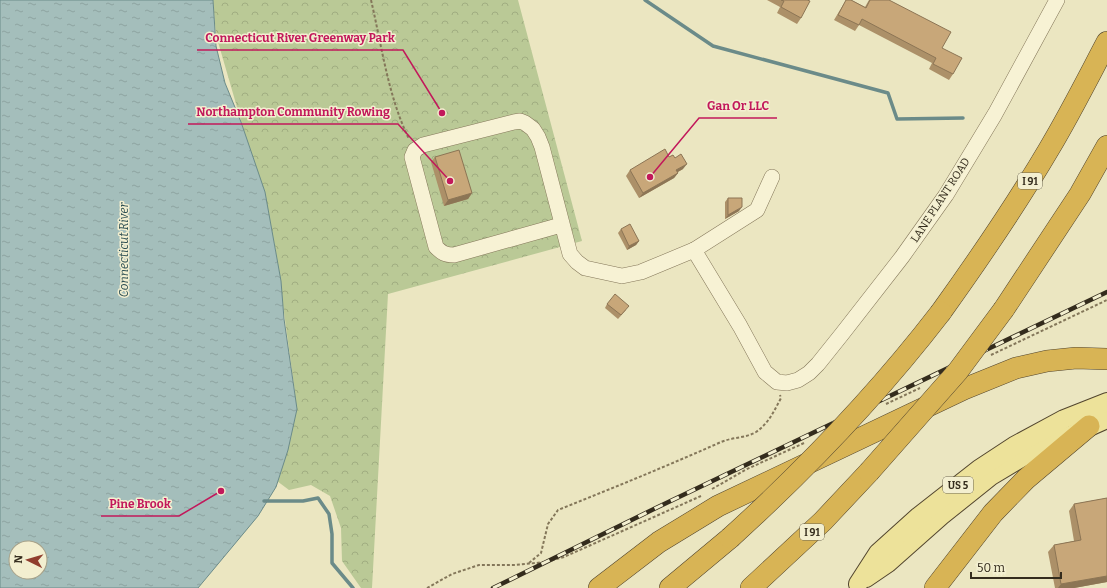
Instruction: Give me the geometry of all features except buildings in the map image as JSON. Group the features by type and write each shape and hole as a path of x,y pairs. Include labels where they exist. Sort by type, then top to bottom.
{"highway":[{"name":"I 91","path":"670,588 730,538 794,479 856,414 915,346 967,276 1031,180 1070,112 1107,42"},
{"name":"I 91","path":"751,588 823,521 869,472 958,371 1004,309 1080,194 1107,146"},
{"path":"599,588 659,542 718,506 964,389 1016,368 1047,361 1076,358 1107,359"},
{"path":"935,588 993,513 1026,479 1098,422"}],"main road":[{"name":"US 5","path":"855,586 878,553 919,516 979,469 1014,446 1064,419 1107,402"},
{"name":"US 5","path":"855,586 888,563 941,516 991,476 1026,455 1098,422"}],"street":[{"name":"LANE PLANT ROAD","path":"777,382 787,383 798,380 818,364 902,257 946,195 995,114 1057,0"},
{"path":"561,225 454,255 446,255 440,252 436,247 412,157 415,150 422,146 514,122 520,121 526,123 533,129 542,147 561,225 570,254 585,268 622,276 641,272 694,250 757,210 772,177"},
{"path":"694,250 740,326 765,372 777,382"}],"path":[{"path":"371,0 386,68 402,123 415,150"},
{"path":"984,358 1107,300"},
{"path":"528,564 541,553 548,524 558,510 660,469 729,439 744,437 756,432 771,418 780,398 777,382"},
{"path":"883,406 927,385"},
{"path":"427,588 452,574 479,565 528,564 564,557 700,496 745,470 804,443"}],"green space":[{"path":"213,0 518,0 582,241 388,294 372,588 361,588 342,561 341,528 330,496 311,485 289,490 273,478 291,438 295,393 275,246 216,35"}],"water":[{"name":"Connecticut River","path":"0,0 213,0 216,46 225,83 241,122 265,192 281,281 284,319 297,409 288,450 276,487 258,516 198,588 0,588"}],"waterway":[{"path":"645,0 713,46 888,93 897,119 963,118"},
{"path":"264,501 303,501 318,498 329,514 332,534 332,563 353,588"}],"railway":[{"path":"493,588 658,507 1107,292"}],"place":[{"name":"Connecticut River Greenway Park","path":"442,113"},
{"name":"Gan Or LLC","path":"650,177"},
{"name":"Northampton Community Rowing","path":"450,181"},
{"name":"Pine Brook","path":"221,491"}]}
